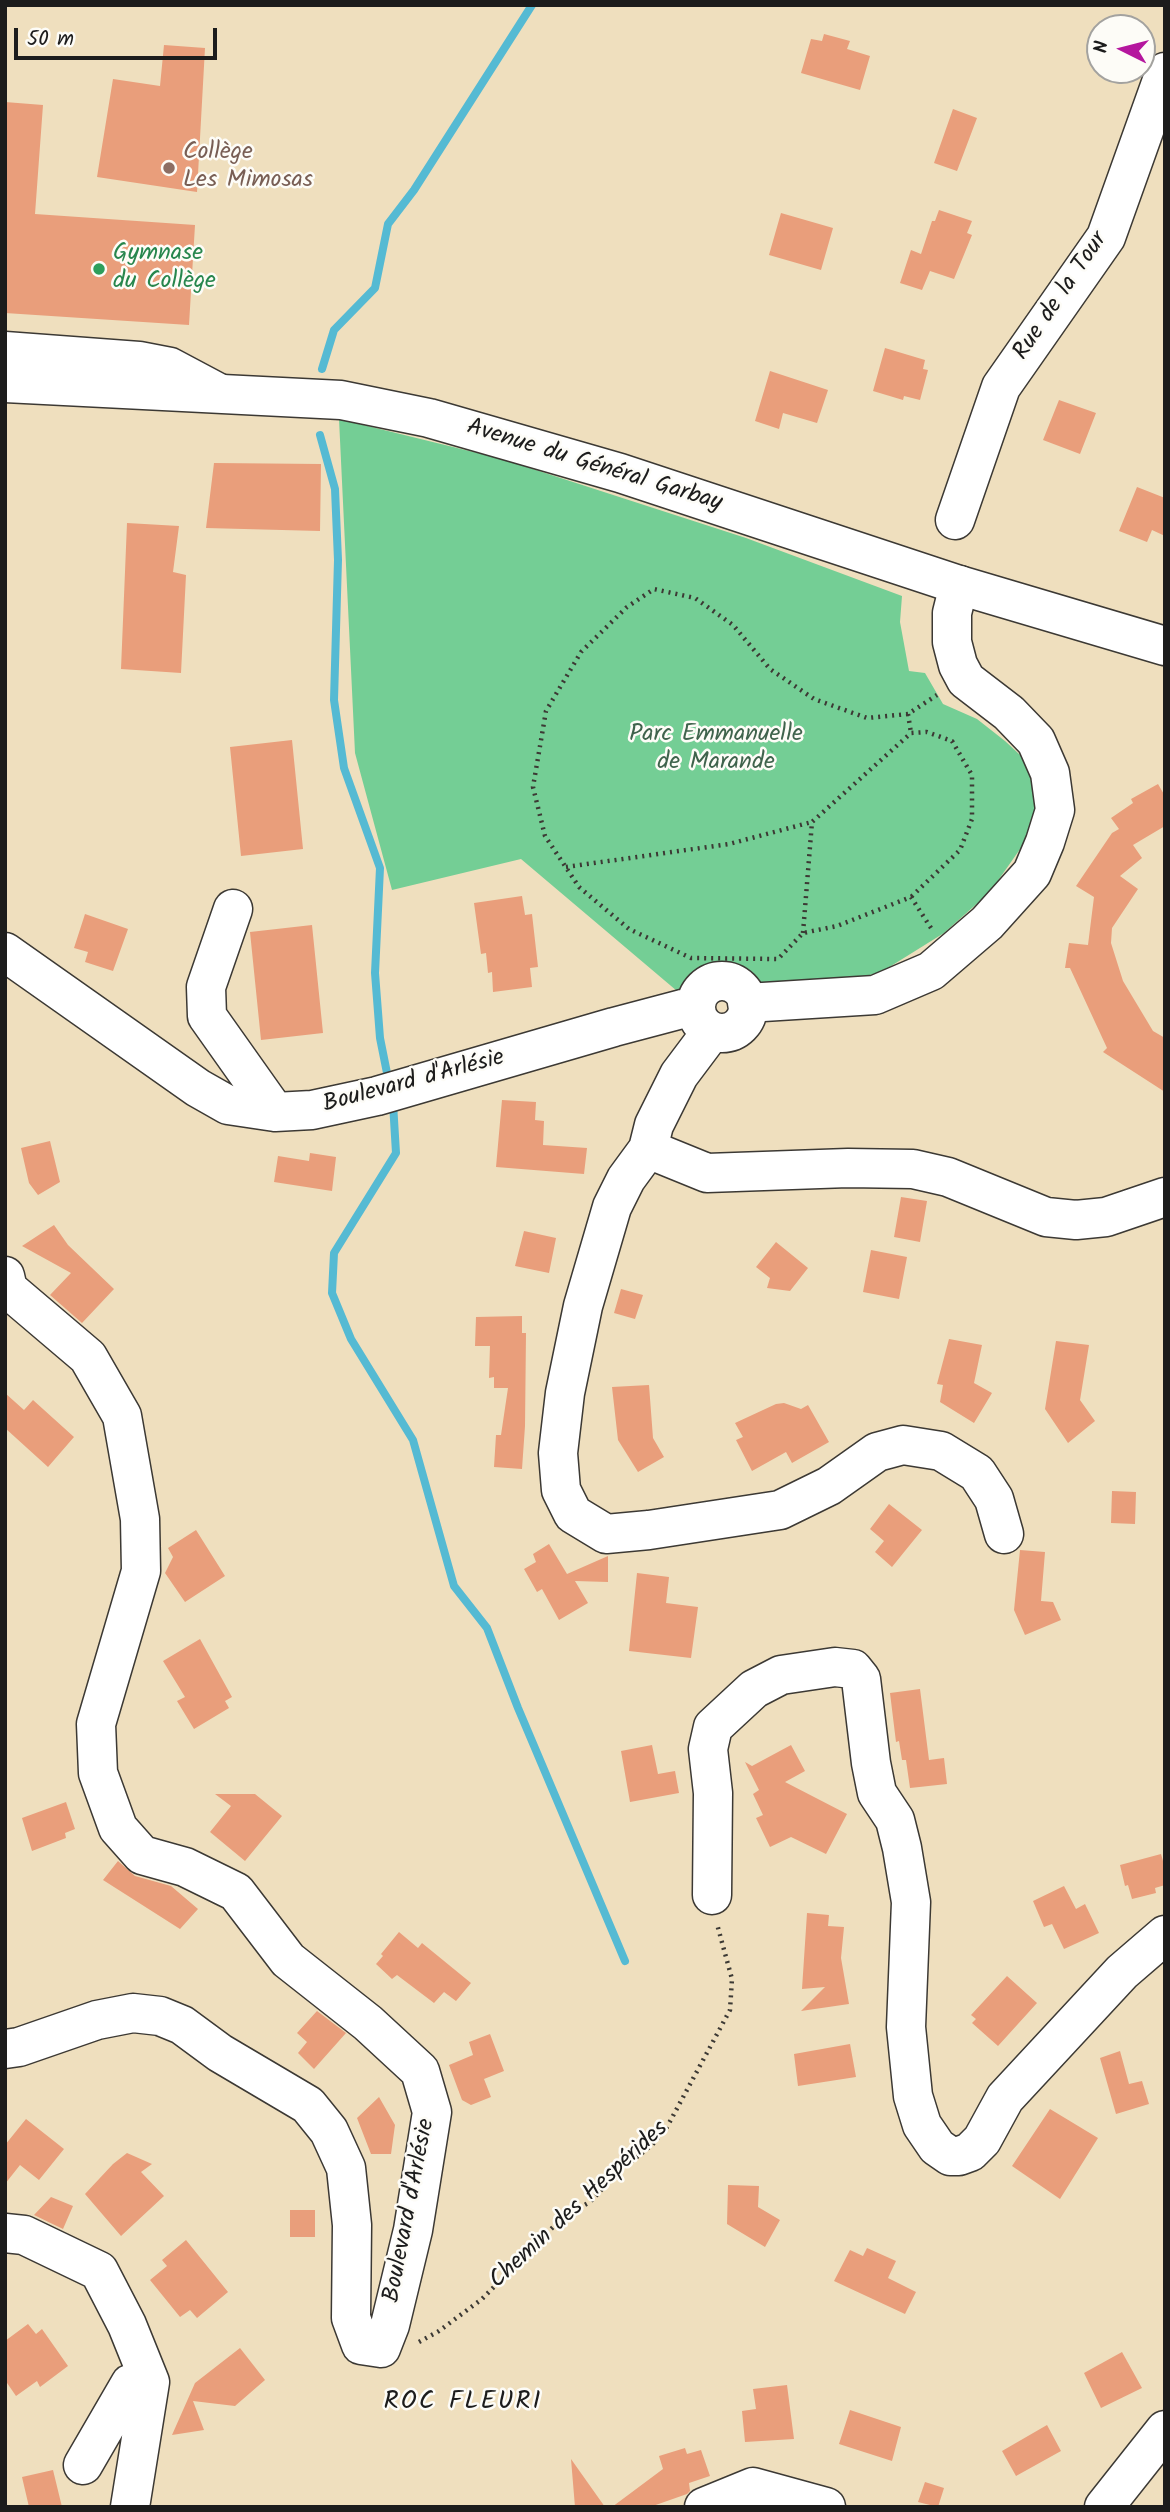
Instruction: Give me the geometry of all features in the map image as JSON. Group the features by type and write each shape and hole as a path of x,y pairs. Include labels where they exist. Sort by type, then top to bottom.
{"street":[{"name":"Rue de la Tour","path":"955,520 1001,387 1106,237 1165,72"},
{"path":"5,351 138,361 170,367 217,392"},
{"name":"Avenue du Général Garbay","path":"5,383 341,400 429,418 607,469 959,585 1165,646"},
{"path":"949,955 987,923 1032,873 1055,810 1050,773 1036,741 1009,713 966,680 958,665 952,642 952,613 959,585"},
{"path":"233,909 206,987 207,1016 275,1112"},
{"name":"Boulevard d'Arlésie","path":"5,952 198,1088 228,1105 275,1112 312,1110 387,1093 682,1009 727,1032 745,1018 747,1003 875,995 931,971 949,955"},
{"path":"704,1019 654,1125 648,1149 626,1179 612,1207 580,1318 565,1393 558,1453 561,1490 573,1514 606,1534 649,1531 780,1510 829,1486 877,1452 903,1446 941,1451 977,1473 994,1499 1004,1534"},
{"path":"648,1149 707,1173 848,1168 913,1169 948,1177 1046,1217 1076,1220 1106,1217 1165,1197"},
{"name":"Boulevard d'Arlésie","path":"5,1276 8,1289 88,1357 122,1416 140,1519 141,1571 96,1724 98,1773 118,1828 142,1854 185,1867 236,1892 288,1960 368,2023 420,2071 432,2112 413,2231 390,2325 381,2348"},
{"path":"712,1895 713,1793 708,1749 713,1727 754,1689 781,1675 835,1667 853,1668 861,1679 877,1793 895,1820 902,1848 911,1902 906,2027 913,2096 922,2125 937,2147 950,2155 959,2156 970,2152 982,2140 1005,2098 1122,1972 1165,1935"},
{"path":"5,2049 97,2020 133,2013 160,2016 182,2025 220,2053 308,2105 329,2131 346,2168 352,2225 351,2318 361,2345 381,2348"},
{"path":"5,2233 24,2235 99,2271 127,2325 150,2382 130,2507"},
{"path":"83,2465 131,2384 150,2382"},
{"path":"1104,2507 1165,2430"},
{"path":"704,2507 753,2487 826,2507"}],"path":[{"path":"566,867 729,844 812,822 912,733 927,732 952,741 972,775 972,819 960,850 911,897 836,926 803,933 778,959 691,958 628,929 579,887 545,836 533,787 546,711 581,652 627,607 654,589 695,598 733,625 770,669 814,699 867,718 908,714 966,680"},
{"path":"908,714 912,733"},
{"path":"803,933 812,822"},
{"path":"911,897 949,955"},
{"name":"Chemin des Hespérides","path":"381,2348 411,2346 439,2331 482,2299 564,2216 590,2202 618,2172 652,2145 667,2127 722,2027 733,1996 732,1979 723,1954 712,1895"}],"green space":[{"name":"Parc Emmanuelle de Marande","path":"339,419 502,459 746,538 902,596 900,622 909,671 925,673 943,704 977,719 1032,766 1036,803 1032,832 990,892 944,933 883,971 856,979 793,987 677,991 521,859 392,890 355,753"}],"building":[{"path":"824,34 850,41 847,49 870,56 860,90 801,73 811,39 822,41"},
{"path":"164,45 205,48 197,192 97,177 113,79 160,86"},
{"name":"Gymnase du Collège","path":"5,102 43,105 35,214 195,225 189,325 5,313"},
{"path":"953,109 977,118 957,171 934,163"},
{"path":"939,210 972,221 967,233 972,235 954,279 930,271 922,290 900,283 911,250 921,254 932,221 935,221"},
{"path":"781,213 833,228 821,270 769,255"},
{"path":"885,348 925,360 923,369 928,370 920,400 904,396 903,400 873,391"},
{"path":"770,371 828,390 817,423 783,413 779,429 755,421"},
{"path":"1059,400 1096,413 1080,454 1043,440"},
{"path":"214,463 321,464 320,531 206,528"},
{"path":"1137,487 1165,498 1165,536 1152,530 1147,542 1119,531"},
{"path":"127,523 179,526 173,572 186,575 181,673 121,669"},
{"path":"292,740 303,849 241,856 230,747"},
{"path":"1158,784 1165,796 1165,826 1133,845 1142,858 1120,876 1138,889 1112,928 1111,943 1123,981 1153,1031 1165,1038 1165,1092 1103,1052 1107,1048 1070,968 1065,968 1069,943 1088,945 1094,897 1076,886 1112,833 1119,829 1111,818 1133,803 1131,799"},
{"path":"522,896 525,915 532,914 538,967 530,968 532,987 493,992 492,972 488,973 486,953 481,954 474,903"},
{"path":"85,914 128,929 113,971 85,962 88,952 74,948"},
{"path":"312,925 323,1033 261,1040 250,932"},
{"path":"502,1100 536,1102 535,1120 544,1121 543,1145 587,1148 584,1174 496,1167"},
{"path":"50,1141 60,1182 38,1195 29,1183 21,1148"},
{"path":"310,1153 336,1157 332,1191 274,1182 278,1156 309,1161"},
{"path":"901,1197 927,1201 920,1242 894,1237"},
{"path":"54,1225 68,1245 114,1289 82,1323 50,1295 71,1273 22,1246"},
{"path":"524,1231 556,1238 549,1273 515,1266"},
{"path":"776,1242 808,1268 790,1291 767,1288 770,1278 756,1267"},
{"path":"871,1250 907,1257 899,1299 863,1292"},
{"path":"621,1289 643,1295 635,1319 614,1313"},
{"path":"522,1316 522,1333 526,1333 522,1469 494,1467 496,1435 501,1435 508,1388 494,1388 494,1377 489,1378 490,1346 475,1346 476,1317"},
{"path":"949,1339 982,1345 974,1383 992,1393 974,1423 940,1402 943,1385 937,1384"},
{"path":"1056,1341 1089,1345 1080,1400 1095,1421 1068,1443 1045,1409"},
{"path":"649,1385 653,1438 664,1457 638,1472 618,1440 612,1387"},
{"path":"5,1393 24,1410 33,1400 74,1437 48,1467 5,1428"},
{"path":"784,1403 801,1409 808,1405 829,1442 792,1463 786,1452 752,1471 736,1440 743,1437 735,1423"},
{"path":"1112,1491 1136,1492 1135,1524 1111,1523"},
{"path":"889,1504 922,1530 892,1567 875,1552 884,1541 870,1529"},
{"path":"196,1530 225,1576 185,1602 165,1573 173,1557 168,1548"},
{"path":"549,1544 567,1574 608,1556 608,1582 575,1581 588,1603 559,1620 542,1589 537,1592 524,1569 536,1562 533,1554"},
{"path":"1020,1550 1045,1552 1041,1601 1053,1602 1061,1620 1025,1635 1014,1610"},
{"path":"637,1573 669,1577 666,1603 698,1607 691,1658 629,1651"},
{"path":"200,1639 232,1697 225,1701 229,1708 194,1729 177,1701 185,1697 163,1661"},
{"path":"920,1689 929,1760 944,1758 947,1784 910,1788 906,1760 902,1760 899,1741 896,1742 890,1693"},
{"path":"652,1745 658,1774 675,1771 679,1793 630,1802 621,1751"},
{"path":"791,1745 805,1771 785,1782 847,1814 826,1854 791,1837 770,1847 756,1818 763,1815 753,1794 759,1790 745,1762 752,1766"},
{"path":"215,1794 255,1794 282,1816 245,1861 210,1832 231,1806"},
{"path":"66,1802 75,1829 65,1833 66,1838 32,1851 22,1818"},
{"path":"1161,1854 1165,1868 1165,1885 1155,1888 1156,1893 1132,1899 1128,1885 1125,1886 1120,1865"},
{"path":"118,1861 135,1876 171,1886 198,1909 180,1929 103,1880"},
{"path":"1064,1886 1076,1909 1085,1904 1099,1933 1064,1949 1052,1924 1044,1927 1033,1901"},
{"path":"807,1913 829,1915 828,1926 844,1927 841,1958 849,2004 801,2011 825,1987 802,1989"},
{"path":"399,1932 418,1948 422,1943 471,1983 456,2001 444,1992 434,2003 397,1975 392,1979 376,1964"},
{"path":"1007,1976 1037,2003 998,2046 972,2023 976,2019 971,2015"},
{"path":"317,2011 346,2033 314,2069 298,2053 307,2042 297,2033"},
{"path":"490,2034 504,2071 484,2079 491,2097 471,2105 462,2100 449,2065 473,2055 469,2042"},
{"path":"850,2044 856,2077 798,2086 794,2054"},
{"path":"1120,2051 1129,2084 1142,2081 1149,2104 1116,2114 1100,2058"},
{"path":"379,2097 395,2125 391,2154 371,2154 357,2118"},
{"path":"1050,2109 1098,2138 1060,2199 1012,2166"},
{"path":"26,2119 64,2149 39,2180 20,2165 5,2184 5,2145"},
{"path":"127,2153 152,2164 141,2172 164,2196 121,2236 85,2194"},
{"path":"728,2185 759,2186 758,2207 780,2220 765,2247 727,2224"},
{"path":"51,2197 73,2206 63,2229 34,2215"},
{"path":"290,2210 315,2210 315,2237 290,2237"},
{"path":"186,2240 228,2292 197,2318 190,2310 180,2317 150,2280 167,2266 162,2260"},
{"path":"867,2248 896,2261 888,2278 916,2292 905,2314 834,2281 850,2250 863,2256"},
{"path":"28,2324 36,2334 42,2329 68,2366 40,2387 37,2381 16,2396 5,2380 5,2341"},
{"path":"240,2348 265,2380 235,2406 193,2401 204,2430 172,2435 195,2383"},
{"path":"1122,2352 1142,2388 1101,2408 1084,2373"},
{"path":"787,2385 794,2439 745,2442 742,2411 756,2409 753,2389"},
{"path":"850,2410 901,2427 892,2461 839,2444"},
{"path":"1047,2425 1061,2451 1016,2476 1002,2451"},
{"path":"685,2448 687,2454 701,2450 710,2476 689,2483 690,2491 687,2494 650,2507 612,2507 663,2469 659,2456"},
{"path":"571,2459 605,2507 575,2507"},
{"path":"53,2470 62,2507 29,2507 22,2477"},
{"path":"925,2482 944,2488 938,2507 918,2502"}],"waterway":[{"path":"322,369 334,330 375,288 388,224 414,190 532,5"},
{"path":"320,435 335,489 338,560 334,700 344,768 380,868 375,973 380,1038 389,1083"},
{"path":"393,1103 396,1153 334,1253 332,1293 351,1339 413,1440 454,1586 487,1628 625,1961"}],"place":[{"name":"Collège Les Mimosas","path":"169,168"},
{"name":"Gymnase du Collège","path":"99,269"}],"district":[{"name":"ROC FLEURI","path":"463,2404"}]}
